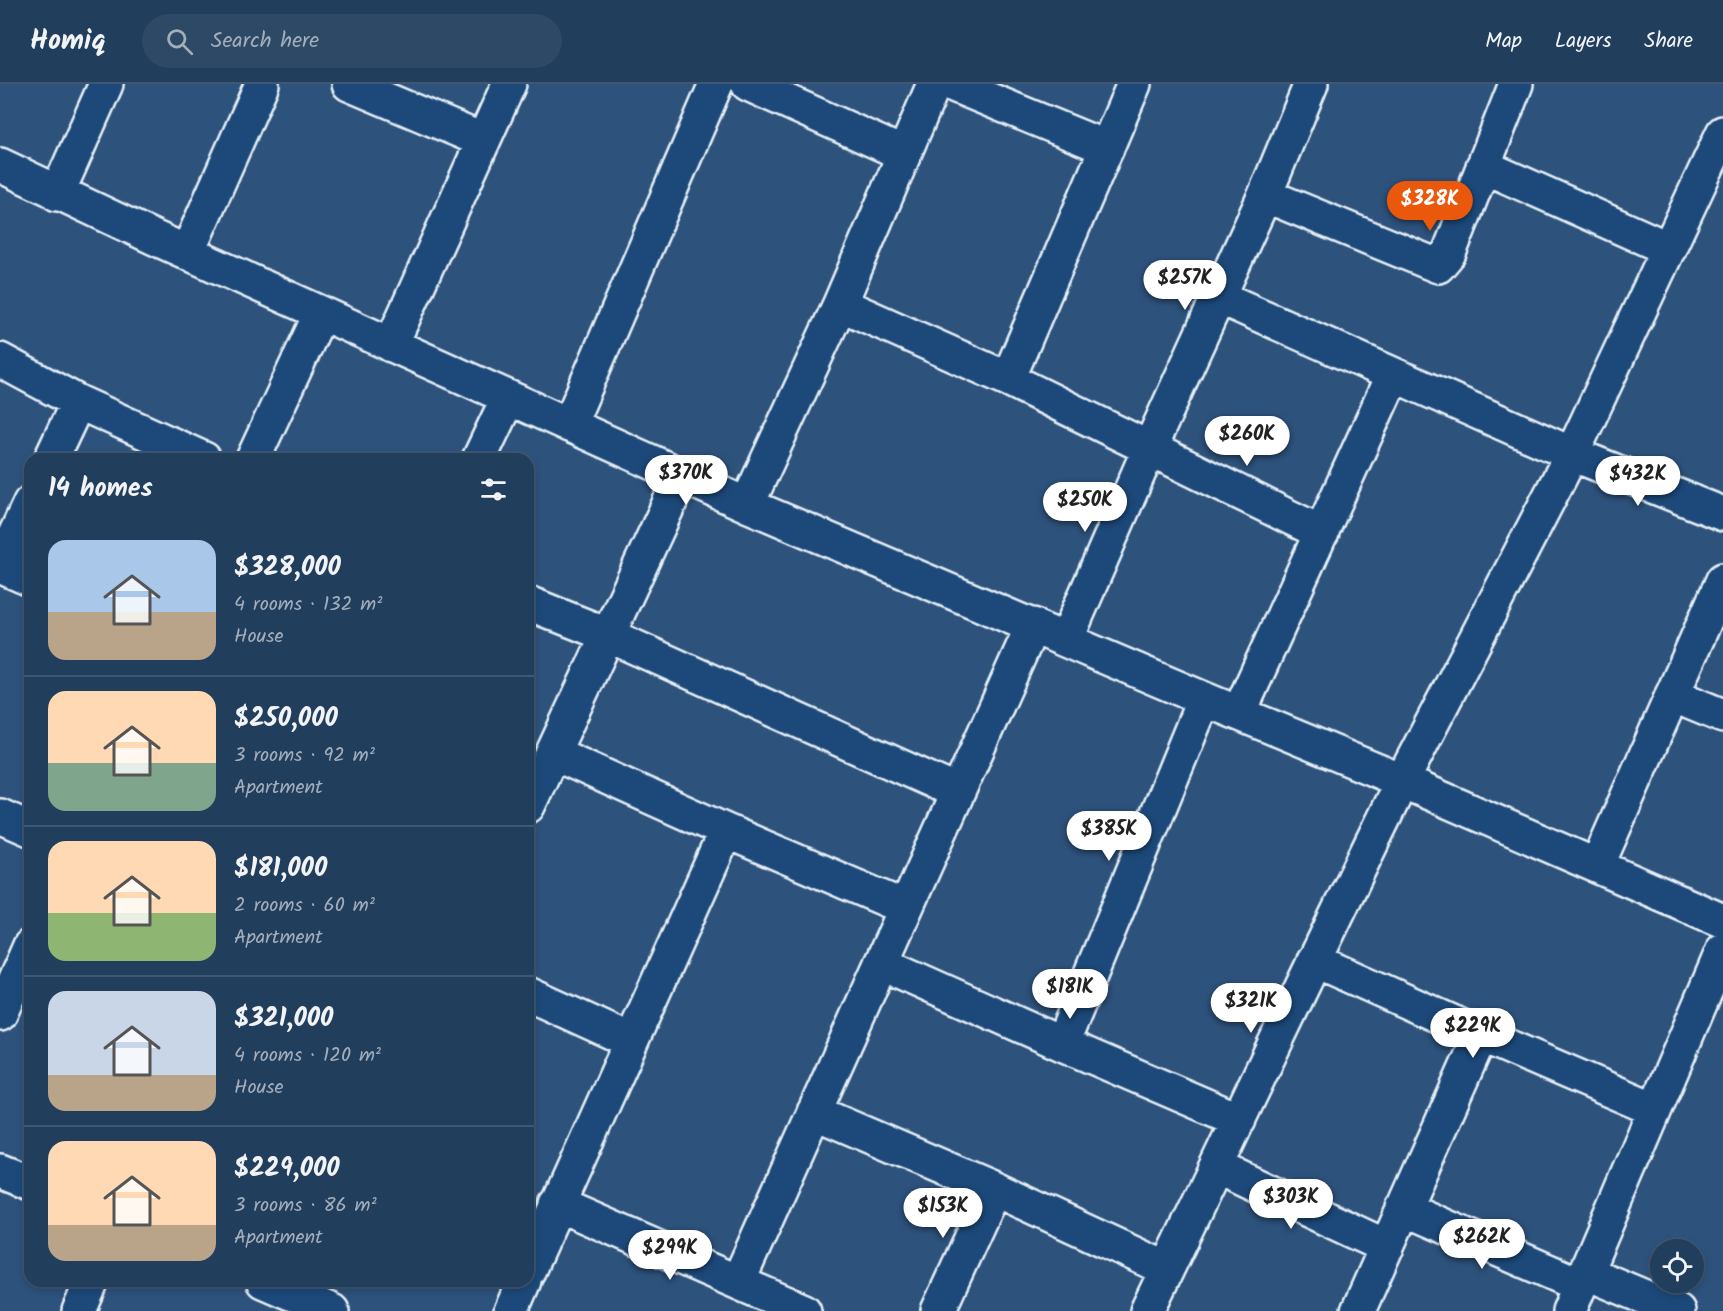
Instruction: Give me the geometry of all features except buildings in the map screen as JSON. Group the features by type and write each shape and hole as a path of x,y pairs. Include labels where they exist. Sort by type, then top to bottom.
{"street":[{"path":"57,194 106,84"},
{"path":"188,253 262,84"},
{"path":"349,84 483,140"},
{"path":"391,345 509,84"},
{"path":"569,425 716,84"},
{"path":"748,84 904,154"},
{"path":"747,505 840,304 934,84"},
{"path":"951,84 1107,148"},
{"path":"1008,379 1134,84"},
{"path":"1066,640 1150,447 1265,195 1311,84"},
{"path":"1265,195 1438,266 1449,253 1516,84"},
{"path":"1147,1311 1402,781 1572,454 1723,135"},
{"path":"0,165 57,194 747,505 1402,781 1723,921"},
{"path":"1484,166 1669,249"},
{"path":"1219,297 1572,454 1723,514"},
{"path":"840,304 1008,379 1322,533"},
{"path":"256,453 321,313"},
{"path":"0,360 78,402 191,453"},
{"path":"1239,713 1393,375"},
{"path":"482,453 508,398"},
{"path":"54,453 78,402"},
{"path":"534,790 682,476"},
{"path":"24,516 0,566 24,576"},
{"path":"1597,866 1723,580"},
{"path":"534,605 608,634 957,792"},
{"path":"738,1282 1033,625"},
{"path":"1672,695 1723,716"},
{"path":"1062,1044 1204,699"},
{"path":"553,753 726,831 906,908"},
{"path":"0,816 24,826"},
{"path":"534,1257 726,831"},
{"path":"1578,1289 1723,950"},
{"path":"0,1014 21,956"},
{"path":"1314,960 1654,1109"},
{"path":"881,963 1062,1044 1239,1119"},
{"path":"534,997 631,1041"},
{"path":"1358,1311 1481,1035"},
{"path":"814,1112 994,1189 1167,1269"},
{"path":"1217,1167 1386,1247"},
{"path":"0,1171 24,1181"},
{"path":"938,1311 994,1189"},
{"path":"557,1204 804,1311"},
{"path":"1403,1208 1578,1289 1678,1311"},
{"path":"78,1311 89,1287"},
{"path":"278,1287 332,1311"},
{"path":"511,1311 521,1287"}]}
